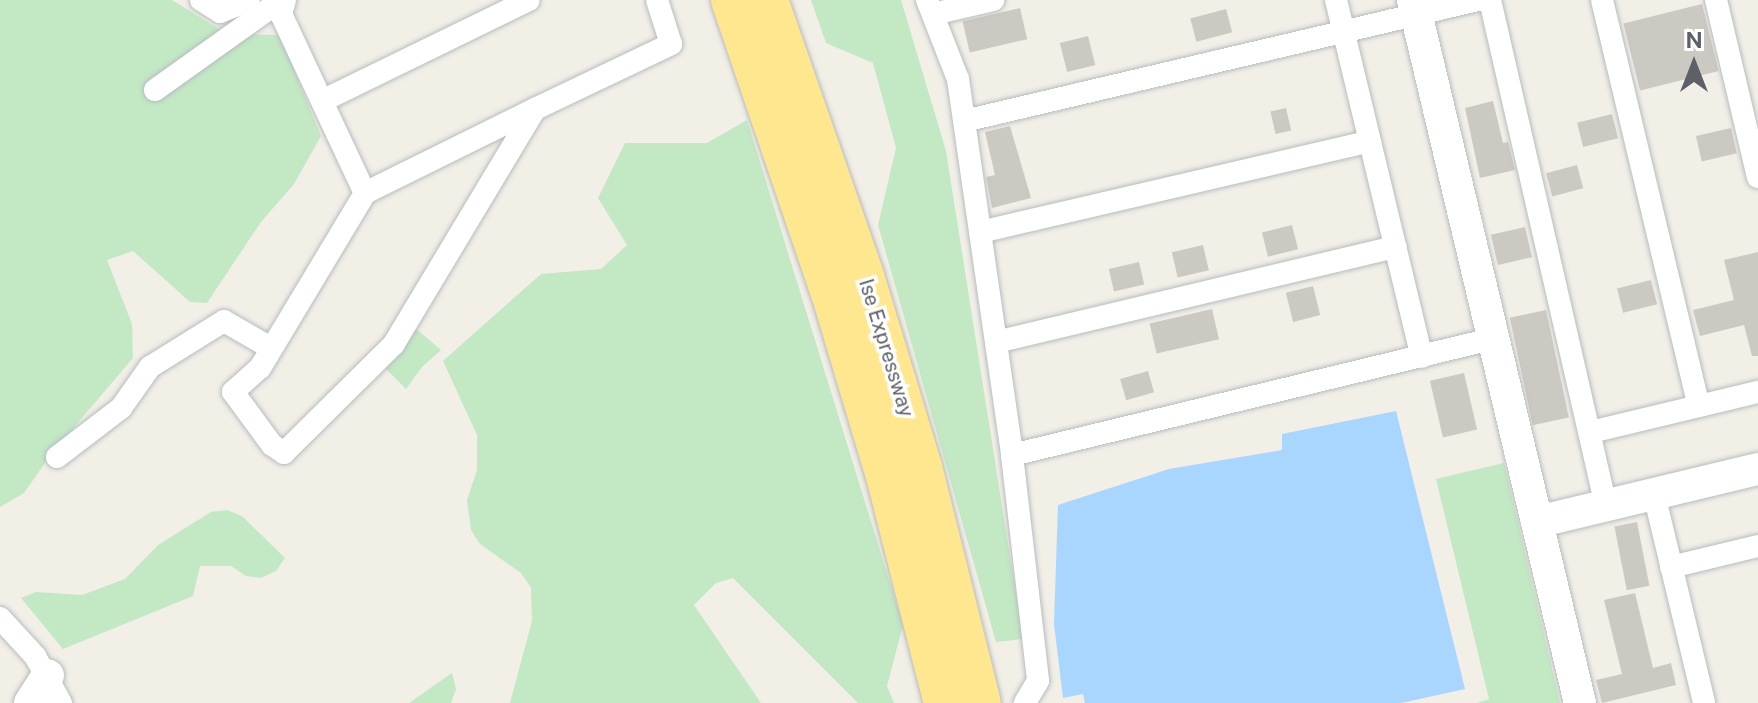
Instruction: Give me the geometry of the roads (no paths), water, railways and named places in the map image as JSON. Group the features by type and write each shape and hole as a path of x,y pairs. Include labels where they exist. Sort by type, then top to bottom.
{"highway":[{"name":"Ise Expressway","path":"731,0 831,293 877,446 969,703"},
{"name":"Ise Expressway","path":"768,0 864,276 922,467 969,703"}],"street":[{"path":"201,0 220,12 249,0"},
{"path":"155,90 283,0"},
{"path":"283,0 281,14 365,193"},
{"path":"322,101 529,0"},
{"path":"535,109 394,344 284,453 272,445 233,392 260,368 365,193 535,109 671,44 657,0"},
{"path":"993,0 930,7 958,79 1012,455 1038,681 1025,703"},
{"path":"1336,0 1422,357"},
{"path":"964,121 1343,31 1415,7 1478,0"},
{"path":"1490,0 1606,506"},
{"path":"1602,0 1699,406"},
{"path":"1716,0 1758,177"},
{"path":"1415,7 1580,703"},
{"path":"980,232 1370,141"},
{"path":"996,342 1396,247"},
{"path":"57,457 121,408 150,367 224,321 271,348"},
{"path":"1012,455 1493,339"},
{"path":"1591,432 1758,392"},
{"path":"1537,522 1758,469"},
{"path":"1654,494 1704,703"},
{"path":"1671,567 1758,546"},
{"path":"0,618 55,689 30,703"}],"water":[{"path":"1396,411 1465,689 1401,703 1085,703 1083,694 1063,698 1054,624 1058,505 1169,469 1282,450 1282,434"}]}
